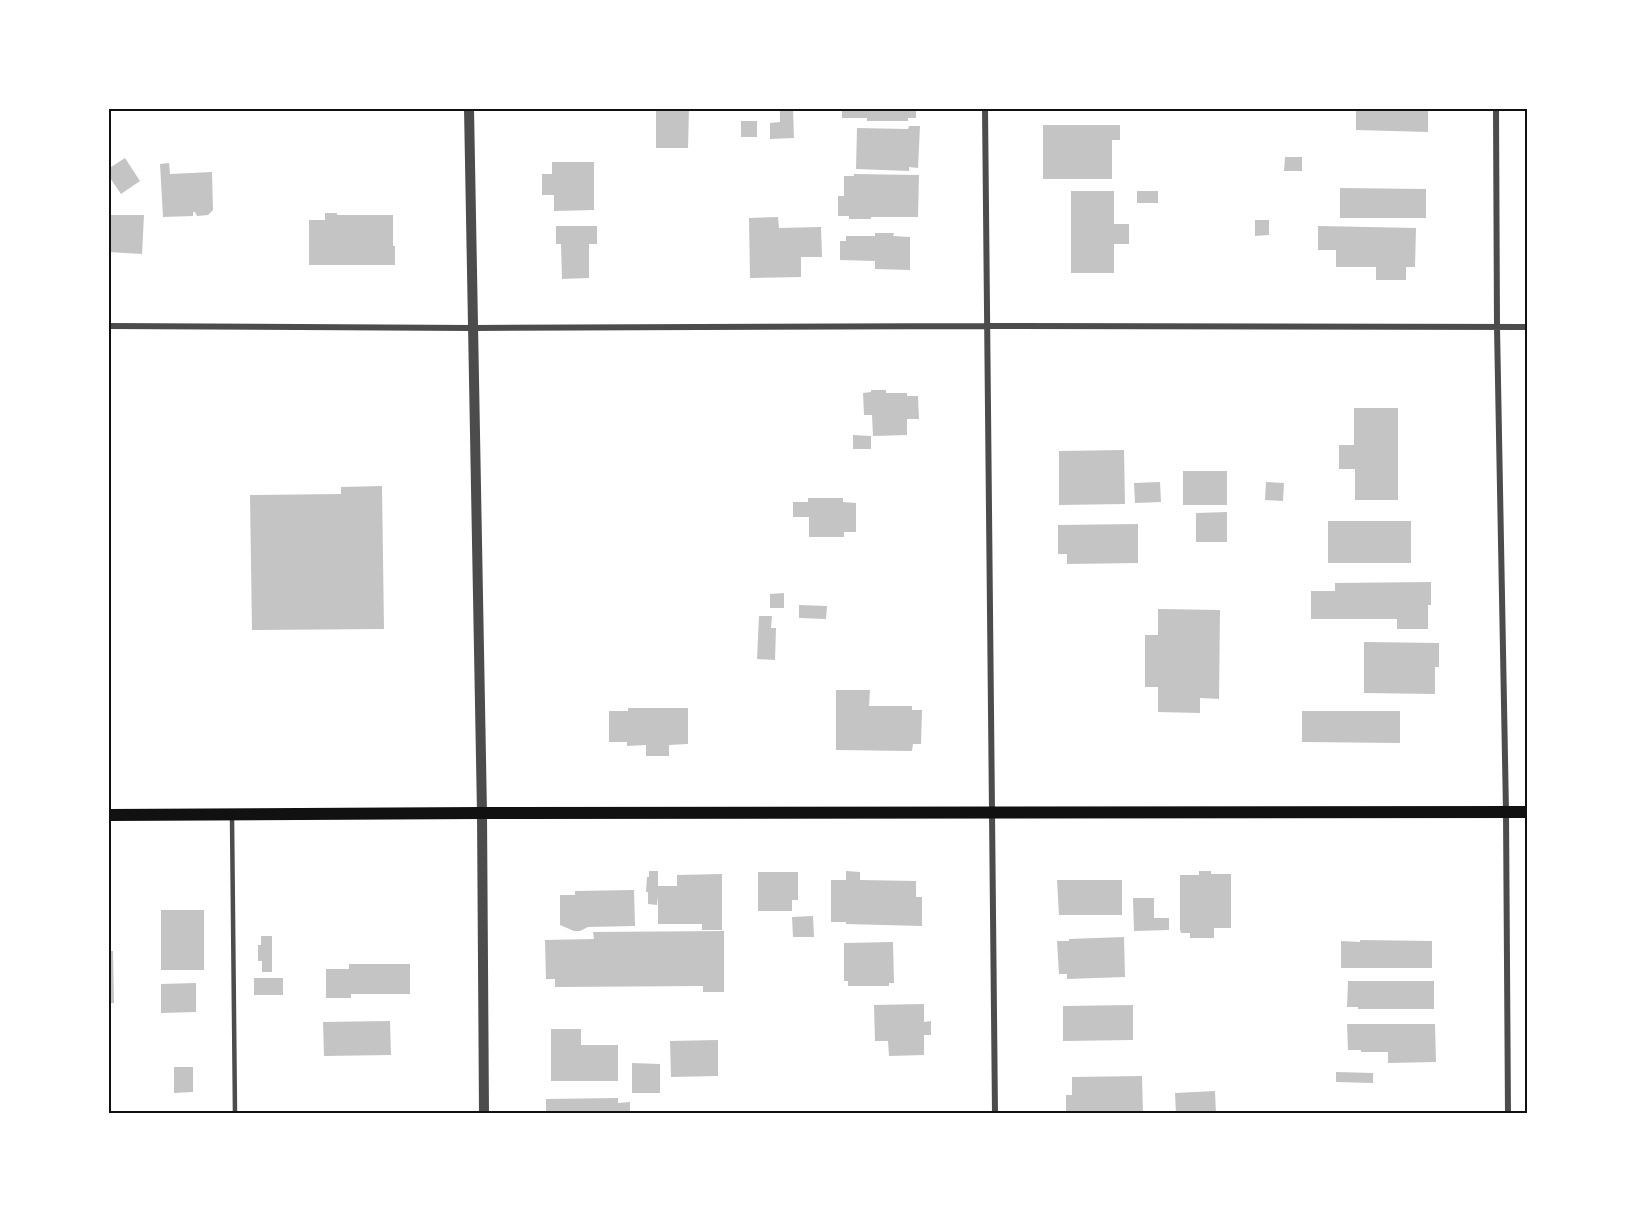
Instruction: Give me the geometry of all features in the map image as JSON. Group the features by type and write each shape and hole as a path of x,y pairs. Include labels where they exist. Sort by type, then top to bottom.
{"main road":[{"path":"108,814 1528,812"}],"street":[{"path":"469,108 482,813 484,1114"},
{"path":"985,108 994,1114"},
{"path":"1496,108 1508,1114"},
{"path":"108,326 1528,327"}],"lane":[{"path":"232,814 235,1114"}],"building":[{"path":"656,108 689,108 688,148 656,148"},
{"path":"780,108 793,108 794,138 770,139 770,123 780,122"},
{"path":"842,108 916,108 916,118 908,118 908,121 867,121 867,118 842,118"},
{"path":"1356,108 1428,108 1428,132 1356,130"},
{"path":"741,121 757,121 757,137 741,137"},
{"path":"1043,125 1120,125 1120,140 1112,140 1112,179 1043,179"},
{"path":"909,126 920,126 918,168 909,167 909,171 856,169 857,128 908,129"},
{"path":"1285,157 1302,157 1302,171 1284,171"},
{"path":"125,158 140,181 121,194 108,175 108,169"},
{"path":"552,162 594,162 594,210 554,211 554,195 542,195 542,174 552,174"},
{"path":"169,163 170,174 212,172 213,210 208,215 197,216 193,212 193,216 163,217 160,164"},
{"path":"854,174 919,175 918,217 849,219 849,216 838,216 838,196 844,196 844,176 854,176"},
{"path":"1340,188 1426,189 1426,218 1340,218"},
{"path":"1071,191 1114,191 1114,224 1129,224 1129,244 1114,244 1114,273 1071,273"},
{"path":"1137,191 1158,191 1158,203 1137,203"},
{"path":"325,213 393,215 395,265 309,265 309,220 325,220"},
{"path":"108,215 144,215 142,254 108,252"},
{"path":"778,217 779,228 821,227 822,257 801,257 801,277 750,278 749,218"},
{"path":"1255,220 1269,220 1269,235 1255,236"},
{"path":"556,226 597,226 597,244 589,244 589,278 562,279 561,244 556,244"},
{"path":"1318,226 1416,228 1415,267 1406,267 1406,280 1376,280 1376,267 1336,267 1336,250 1318,250"},
{"path":"875,233 894,233 893,236 910,237 910,270 875,269 875,261 840,260 840,241 846,241 846,236 875,236"},
{"path":"871,390 886,390 886,393 907,393 907,396 918,396 919,419 907,419 907,435 873,436 872,415 864,415 863,393 871,392"},
{"path":"1354,408 1398,408 1398,500 1355,500 1355,469 1339,469 1339,445 1354,445"},
{"path":"853,435 871,436 871,449 853,449"},
{"path":"1124,450 1125,504 1059,505 1059,451"},
{"path":"1183,471 1227,471 1227,505 1183,505"},
{"path":"1160,482 1161,502 1135,503 1134,483"},
{"path":"1266,482 1284,483 1283,501 1265,500"},
{"path":"382,486 384,629 252,630 250,495 341,494 341,487"},
{"path":"808,498 843,498 843,502 856,503 856,532 844,532 844,537 809,537 809,517 793,517 793,502 808,502"},
{"path":"1227,512 1227,542 1196,542 1196,513"},
{"path":"1328,521 1411,521 1411,563 1328,563"},
{"path":"1138,524 1138,563 1067,564 1067,554 1058,554 1058,525"},
{"path":"1431,582 1428,629 1397,629 1397,619 1311,619 1311,591 1335,591 1335,583"},
{"path":"784,593 784,608 770,608 770,594"},
{"path":"799,605 827,606 826,619 799,618"},
{"path":"1158,609 1220,610 1219,699 1200,698 1200,713 1158,712 1158,687 1145,687 1145,635 1158,635"},
{"path":"759,616 772,616 771,628 776,628 775,660 757,659"},
{"path":"1364,642 1439,643 1439,667 1435,667 1435,694 1364,693"},
{"path":"836,690 870,690 869,706 912,706 912,710 922,710 921,744 913,744 912,751 836,750"},
{"path":"628,708 688,708 688,744 669,745 669,756 646,756 646,745 627,746 627,742 609,742 609,711 628,711"},
{"path":"1302,711 1400,711 1400,743 1302,742"},
{"path":"649,871 658,871 658,886 677,886 677,875 722,874 722,930 702,930 702,924 658,924 658,896 657,905 648,904 648,892 646,892"},
{"path":"846,871 860,872 860,880 916,881 916,897 922,897 922,926 831,922 831,880 846,880"},
{"path":"1199,871 1211,871 1211,874 1231,874 1231,928 1214,928 1214,938 1190,938 1190,933 1181,933 1180,930 1180,875 1199,875"},
{"path":"758,872 798,872 798,900 792,900 792,911 758,911"},
{"path":"1057,880 1122,880 1122,915 1059,915"},
{"path":"634,890 635,926 588,927 574,931 560,925 560,895 575,895 575,891"},
{"path":"1133,898 1154,898 1154,918 1169,918 1169,930 1134,931"},
{"path":"161,910 204,910 204,970 161,970"},
{"path":"813,916 814,937 793,937 792,917"},
{"path":"724,931 724,992 703,992 703,986 555,987 555,979 546,979 545,940 594,939 593,932"},
{"path":"261,936 272,936 272,972 262,972 262,961 258,961 258,945 261,945"},
{"path":"1124,937 1125,977 1067,979 1067,974 1059,974 1057,941"},
{"path":"1360,940 1432,941 1432,968 1341,968 1341,941 1360,942"},
{"path":"893,942 894,983 889,983 889,986 848,986 848,981 844,981 844,943"},
{"path":"108,951 113,951 114,1003 108,1003"},
{"path":"349,964 410,964 410,994 351,994 351,998 326,998 326,969 349,969"},
{"path":"254,978 283,978 283,995 254,995"},
{"path":"1348,981 1434,981 1434,1009 1347,1007"},
{"path":"196,983 196,1012 161,1013 161,984"},
{"path":"924,1004 924,1022 931,1021 931,1035 924,1035 924,1055 889,1056 888,1041 875,1041 874,1005"},
{"path":"1133,1005 1133,1040 1063,1041 1063,1006"},
{"path":"390,1021 391,1055 324,1056 323,1022"},
{"path":"1347,1024 1435,1024 1436,1062 1388,1063 1388,1052 1348,1050"},
{"path":"551,1029 581,1029 581,1045 618,1045 618,1081 551,1081"},
{"path":"718,1040 718,1076 671,1077 670,1041"},
{"path":"632,1063 660,1064 660,1093 632,1093"},
{"path":"174,1067 193,1067 193,1092 174,1093"},
{"path":"1336,1072 1373,1073 1373,1083 1336,1082"},
{"path":"1142,1076 1143,1114 1066,1114 1066,1095 1072,1095 1072,1077"},
{"path":"1215,1091 1216,1114 1176,1114 1175,1093"},
{"path":"618,1098 618,1103 630,1102 630,1114 546,1114 546,1099"}]}
